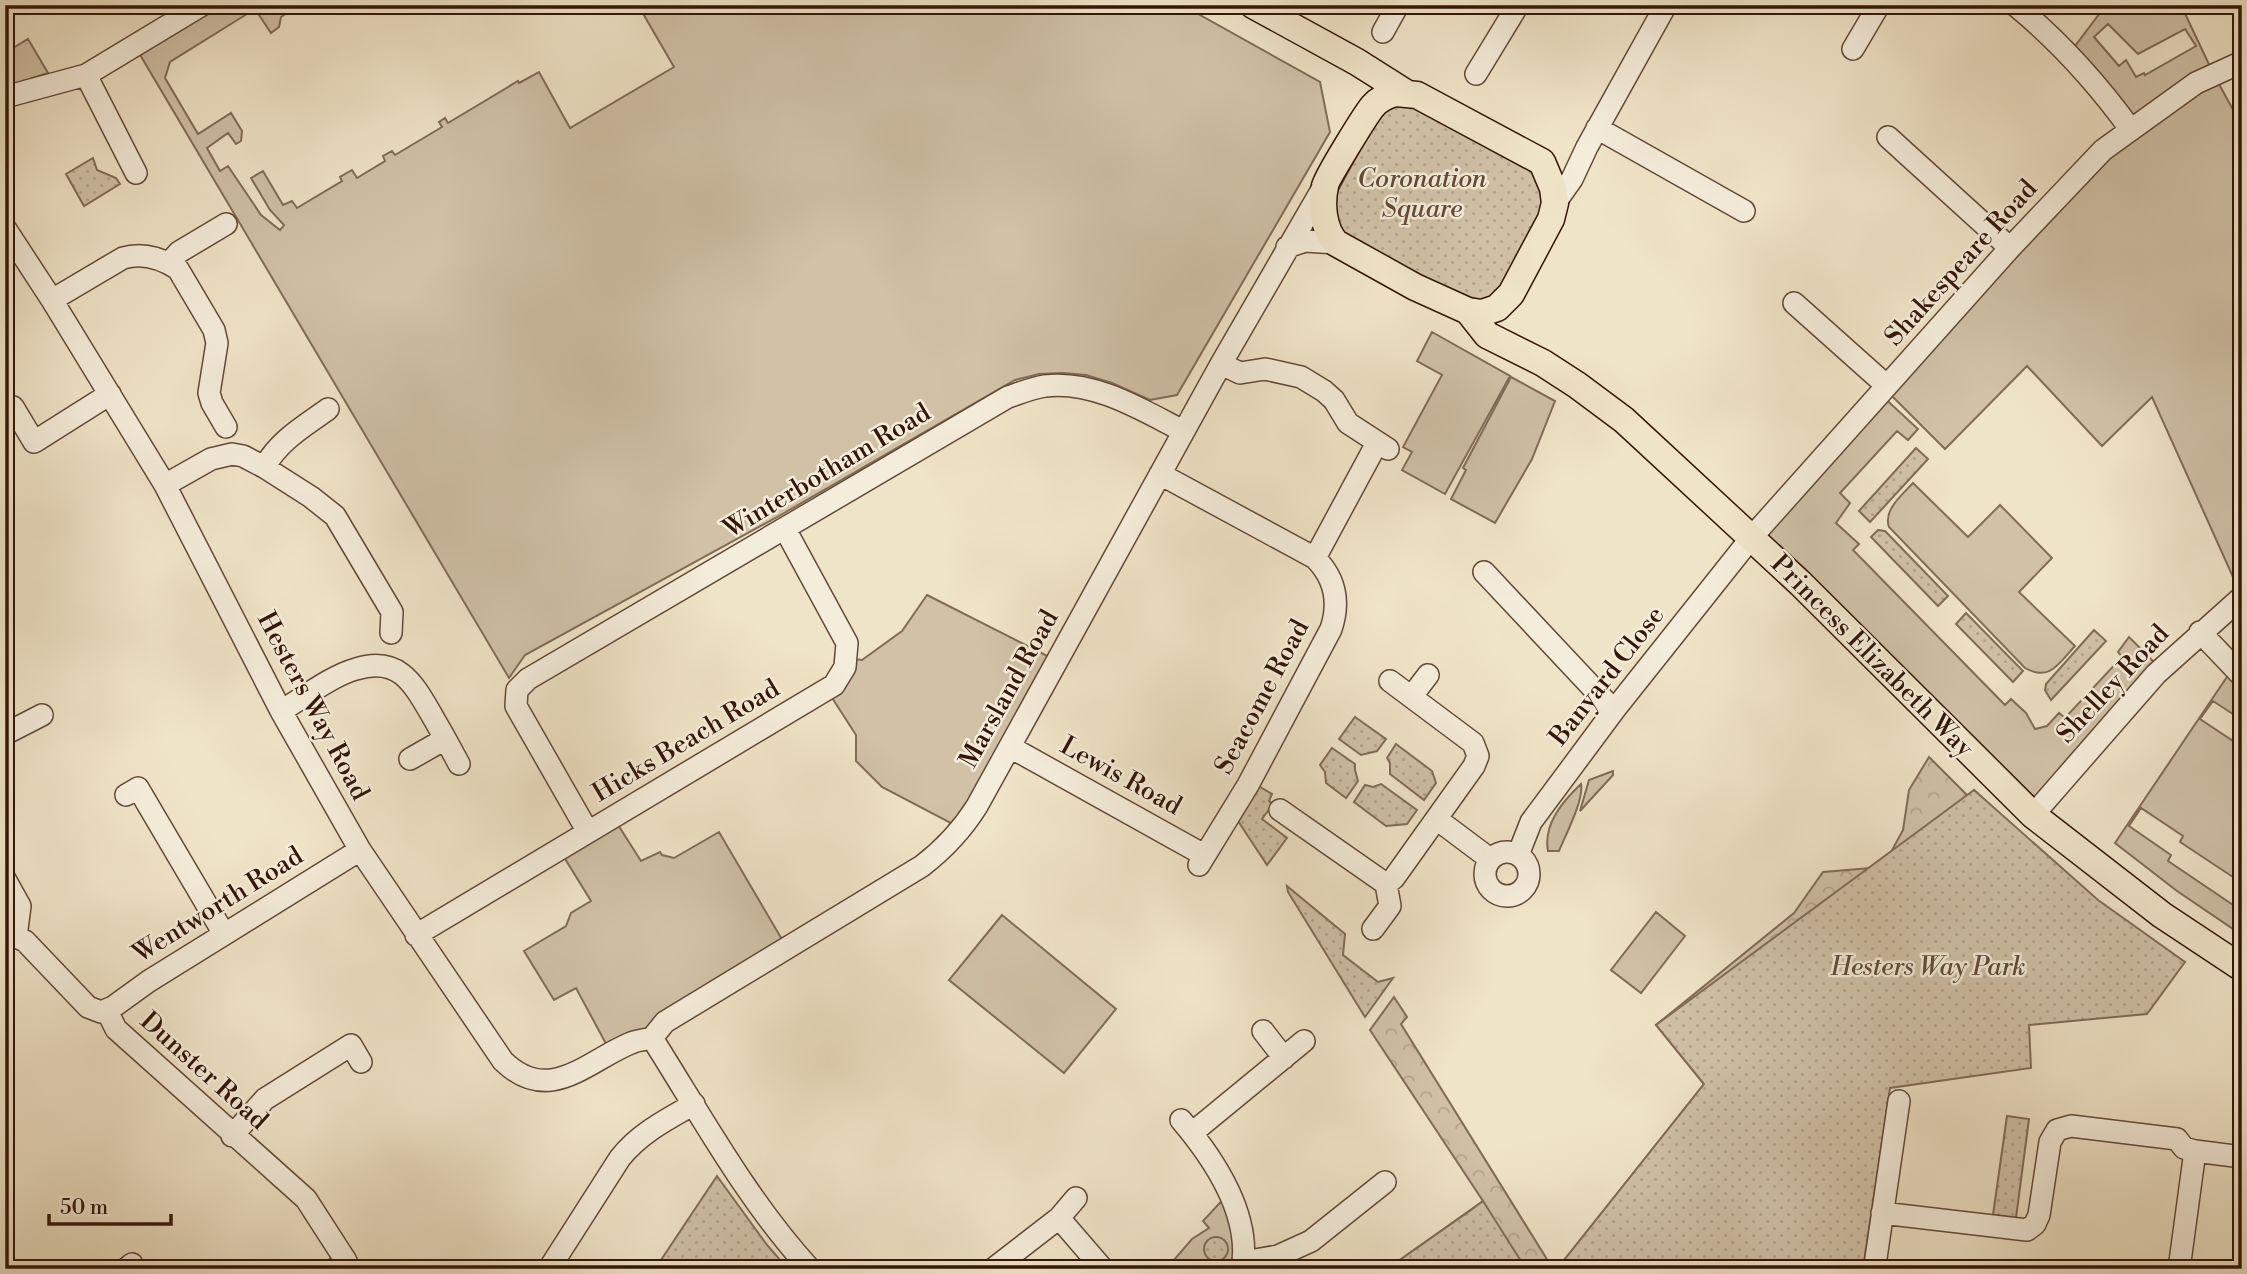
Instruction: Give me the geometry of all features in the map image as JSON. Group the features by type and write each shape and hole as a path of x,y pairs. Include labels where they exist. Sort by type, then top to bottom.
{"main road":[{"path":"1254,5 1357,62 1406,93 1440,107 1542,162 1553,188 1555,204 1551,219 1511,294 1504,317 1505,343"},
{"path":"1357,62 1374,105"},
{"path":"1406,93 1388,94 1374,105 1325,184 1327,232 1336,243 1415,287 1468,311 1490,311 1511,294"},
{"name":"Princess Elizabeth Way","path":"1468,311 1487,335 1544,363 1624,420 1870,651 2033,815 2162,915 2242,968"}],"street":[{"path":"5,97 86,75 202,5"},
{"path":"1383,32 1398,5"},
{"path":"1476,74 1518,5"},
{"path":"1555,204 1572,179 1592,137 1666,5"},
{"path":"1853,48 1879,5"},
{"path":"2016,5 2071,55 2131,130"},
{"name":"Shakespeare Road","path":"1751,538 2010,248 2103,150 2196,83 2242,62"},
{"path":"86,75 136,173"},
{"path":"1542,162 1557,163 1592,137"},
{"path":"1592,137 1744,211"},
{"path":"1888,137 2010,248"},
{"name":"Marsland Road","path":"652,1038 665,1022 909,876 935,856 968,820 1221,364 1325,184"},
{"path":"169,263 179,252 226,224"},
{"name":"Hesters Way Road","path":"5,228 165,485 281,711 360,850 503,1061 524,1076 561,1080 633,1041 652,1038"},
{"path":"1287,247 1305,241 1336,243"},
{"path":"52,300 123,258 136,254 146,255 178,268 214,330 217,343 209,393 226,427"},
{"path":"1794,303 1887,386"},
{"path":"1160,474 1315,558 1383,446 1348,424 1334,400 1301,377 1265,369 1240,373 1221,364"},
{"name":"Winterbotham Road","path":"587,832 515,702 517,690 528,679 1008,397 1044,387 1068,386 1114,397 1183,432"},
{"path":"5,412 13,407 34,442 110,394"},
{"path":"264,467 284,440 328,409"},
{"path":"165,485 222,455 243,457 264,467 335,516 391,611 391,633"},
{"name":"Hicks Beach Road","path":"416,935 815,697 839,679 847,655 845,637 785,529"},
{"name":"Banyard Close","path":"1518,855 1531,822 1615,709 1751,538"},
{"name":"Seacome Road","path":"1201,860 1248,785 1331,629 1335,618 1335,596 1328,575 1315,558"},
{"path":"1484,572 1615,709"},
{"name":"Shelley Road","path":"2033,815 2156,674 2242,597"},
{"path":"2200,632 2242,676"},
{"path":"281,711 348,672 366,666 385,666 401,673 414,684 460,764"},
{"path":"1412,696 1428,675"},
{"path":"1386,884 1395,878 1438,820 1474,766 1477,751 1473,743 1390,681"},
{"path":"5,734 42,715"},
{"path":"410,759 445,739"},
{"name":"Lewis Road","path":"1010,747 1201,860"},
{"path":"126,795 138,788 224,934"},
{"path":"1280,810 1386,884 1390,906 1373,929"},
{"path":"1438,820 1490,859"},
{"name":"Wentworth Road","path":"107,1011 138,988 360,850"},
{"path":"1503,853 1518,855 1527,866 1528,878 1523,888 1511,895 1494,892 1487,881 1486,871 1490,859 1503,853"},
{"path":"5,879 20,906 11,937"},
{"name":"Dunster Road","path":"11,937 25,941 88,1007 96,1011 107,1011 116,1030 232,1136 306,1199 346,1261 335,1269"},
{"path":"1263,1031 1284,1058"},
{"path":"652,1038 774,1227 810,1269"},
{"path":"1304,1041 1186,1127 1229,1193 1241,1227 1243,1266 1296,1250 1385,1182"},
{"path":"232,1136 265,1099 351,1045 362,1062"},
{"path":"1875,1265 1899,1101"},
{"path":"549,1269 632,1143 647,1131 694,1104"},
{"path":"1882,1213 2027,1230 2035,1224 2039,1215 2051,1137 2057,1129 2066,1126 2177,1139 2184,1148 2195,1152 2242,1157"},
{"path":"2179,1269 2195,1152"},
{"path":"993,1269 1059,1218 1076,1198"},
{"path":"1059,1218 1103,1269"}],"green space":[{"path":"219,5 299,5 281,17 279,27 271,33 255,9 170,62 165,78 198,134 231,113 242,131 241,141 236,144 228,133 207,148 220,171 228,166 261,215 280,230 284,225 270,210 251,178 263,171 283,205 292,201 297,208 342,181 340,177 352,170 357,178 385,161 383,156 392,151 395,155 442,127 439,122 445,118 448,123 518,81 519,83 539,72 570,128 674,67 638,5 1182,5 1320,82 1330,132 1177,395 1150,400 1086,375 1039,374 1015,380 779,516 525,655 509,678 139,53"},
{"path":"2106,5 2181,5 2242,126 2242,597 2152,397 2102,446 2027,366 1945,449 1885,389 2130,130 2069,54","holes":["2108,24 2138,54 2185,29 2196,46 2145,75 2144,73 2136,77 2126,60 2119,66 2094,37"]},
{"path":"28,39 48,73 5,87 5,53"},
{"name":"Coronation Square","path":"1409,103 1530,166 1543,185 1541,214 1503,284 1490,297 1470,304 1337,231 1334,198 1379,114 1387,108"},
{"path":"93,158 97,170 116,178 120,184 84,206 66,174"},
{"path":"1432,332 1510,376 1445,494 1402,470 1412,452 1403,447 1442,375 1417,361"},
{"path":"1511,377 1555,401 1532,459 1495,523 1451,499 1466,470 1463,468"},
{"path":"1880,394 1918,429 1908,440 1897,431 1840,493 1850,503 1836,523 1859,544 1853,550 2005,705 2011,699 2026,713 2035,729 2047,726 2059,713 2065,718 2122,657 2118,652 2129,637 2161,669 2033,815 1751,538"},
{"path":"1916,448 1928,459 1870,522 1859,511"},
{"path":"1913,483 1968,537 2000,505 2052,558 2019,592 2075,646 2053,669 2041,673 2025,668 1889,527 1891,509"},
{"path":"1878,530 1885,531 1948,596 1938,606 1871,537"},
{"path":"927,595 1057,661 962,829 882,787 856,761 856,735 827,690 847,658 862,660 902,631"},
{"path":"1966,613 2023,671 2013,682 1956,624"},
{"path":"2094,630 2106,641 2051,700 2045,690 2046,684"},
{"path":"2233,668 2242,676 2242,720 2213,701 2200,719 2242,747 2242,883 2180,842 2183,836 2141,808 2129,826 2171,855 2168,861 2242,911 2242,935 2177,891 2115,843"},
{"path":"1355,717 1386,739 1377,751 1361,755 1339,739"},
{"path":"1396,744 1432,771 1436,783 1424,800 1390,774 1387,758"},
{"path":"1332,748 1355,764 1358,781 1346,798 1326,783 1325,772 1320,765"},
{"path":"1929,757 1968,796 1974,790 1991,806 1759,1017 1557,1269 1704,1084 1656,1025 1794,913 1823,872 1883,867 1903,830 1909,790"},
{"path":"1613,771 1613,775 1580,811 1589,780"},
{"path":"1255,784 1272,794 1269,801 1273,804 1262,819 1287,838 1267,865 1236,818"},
{"path":"1381,784 1417,810 1407,824 1386,826 1354,802 1365,785 1373,787"},
{"path":"1581,784 1577,808 1559,851 1548,851 1551,822"},
{"name":"Hesters Way Park","path":"1974,790 2098,900 2185,962 2147,1014 2029,1025 2031,1068 1890,1088 1863,1269 1557,1269 1704,1084 1656,1025"},
{"path":"613,817 641,861 660,852 674,858 719,832 787,948 611,1053 576,988 554,1000 524,951 566,926 571,913 591,901 559,849"},
{"path":"1287,886 1345,934 1343,955 1378,982 1393,978 1365,1017 1288,892"},
{"path":"1656,912 1685,936 1641,993 1611,970"},
{"path":"1002,915 1116,1009 1064,1073 949,980"},
{"path":"1394,997 1407,1017 1401,1024 1553,1269 1387,1269 1483,1201 1370,1030"},
{"path":"2007,1116 2029,1119 2016,1218 1993,1215"},
{"path":"717,1176 767,1245 788,1269 655,1269"},
{"path":"1229,1193 1242,1269 1167,1268 1192,1239 1209,1228 1203,1221"},
{"path":"1483,1201 1526,1269 1387,1269 1471,1210"},
{"path":"1216,1237 1225,1240 1228,1249 1225,1258 1216,1261 1207,1258 1204,1249 1207,1240"}]}
